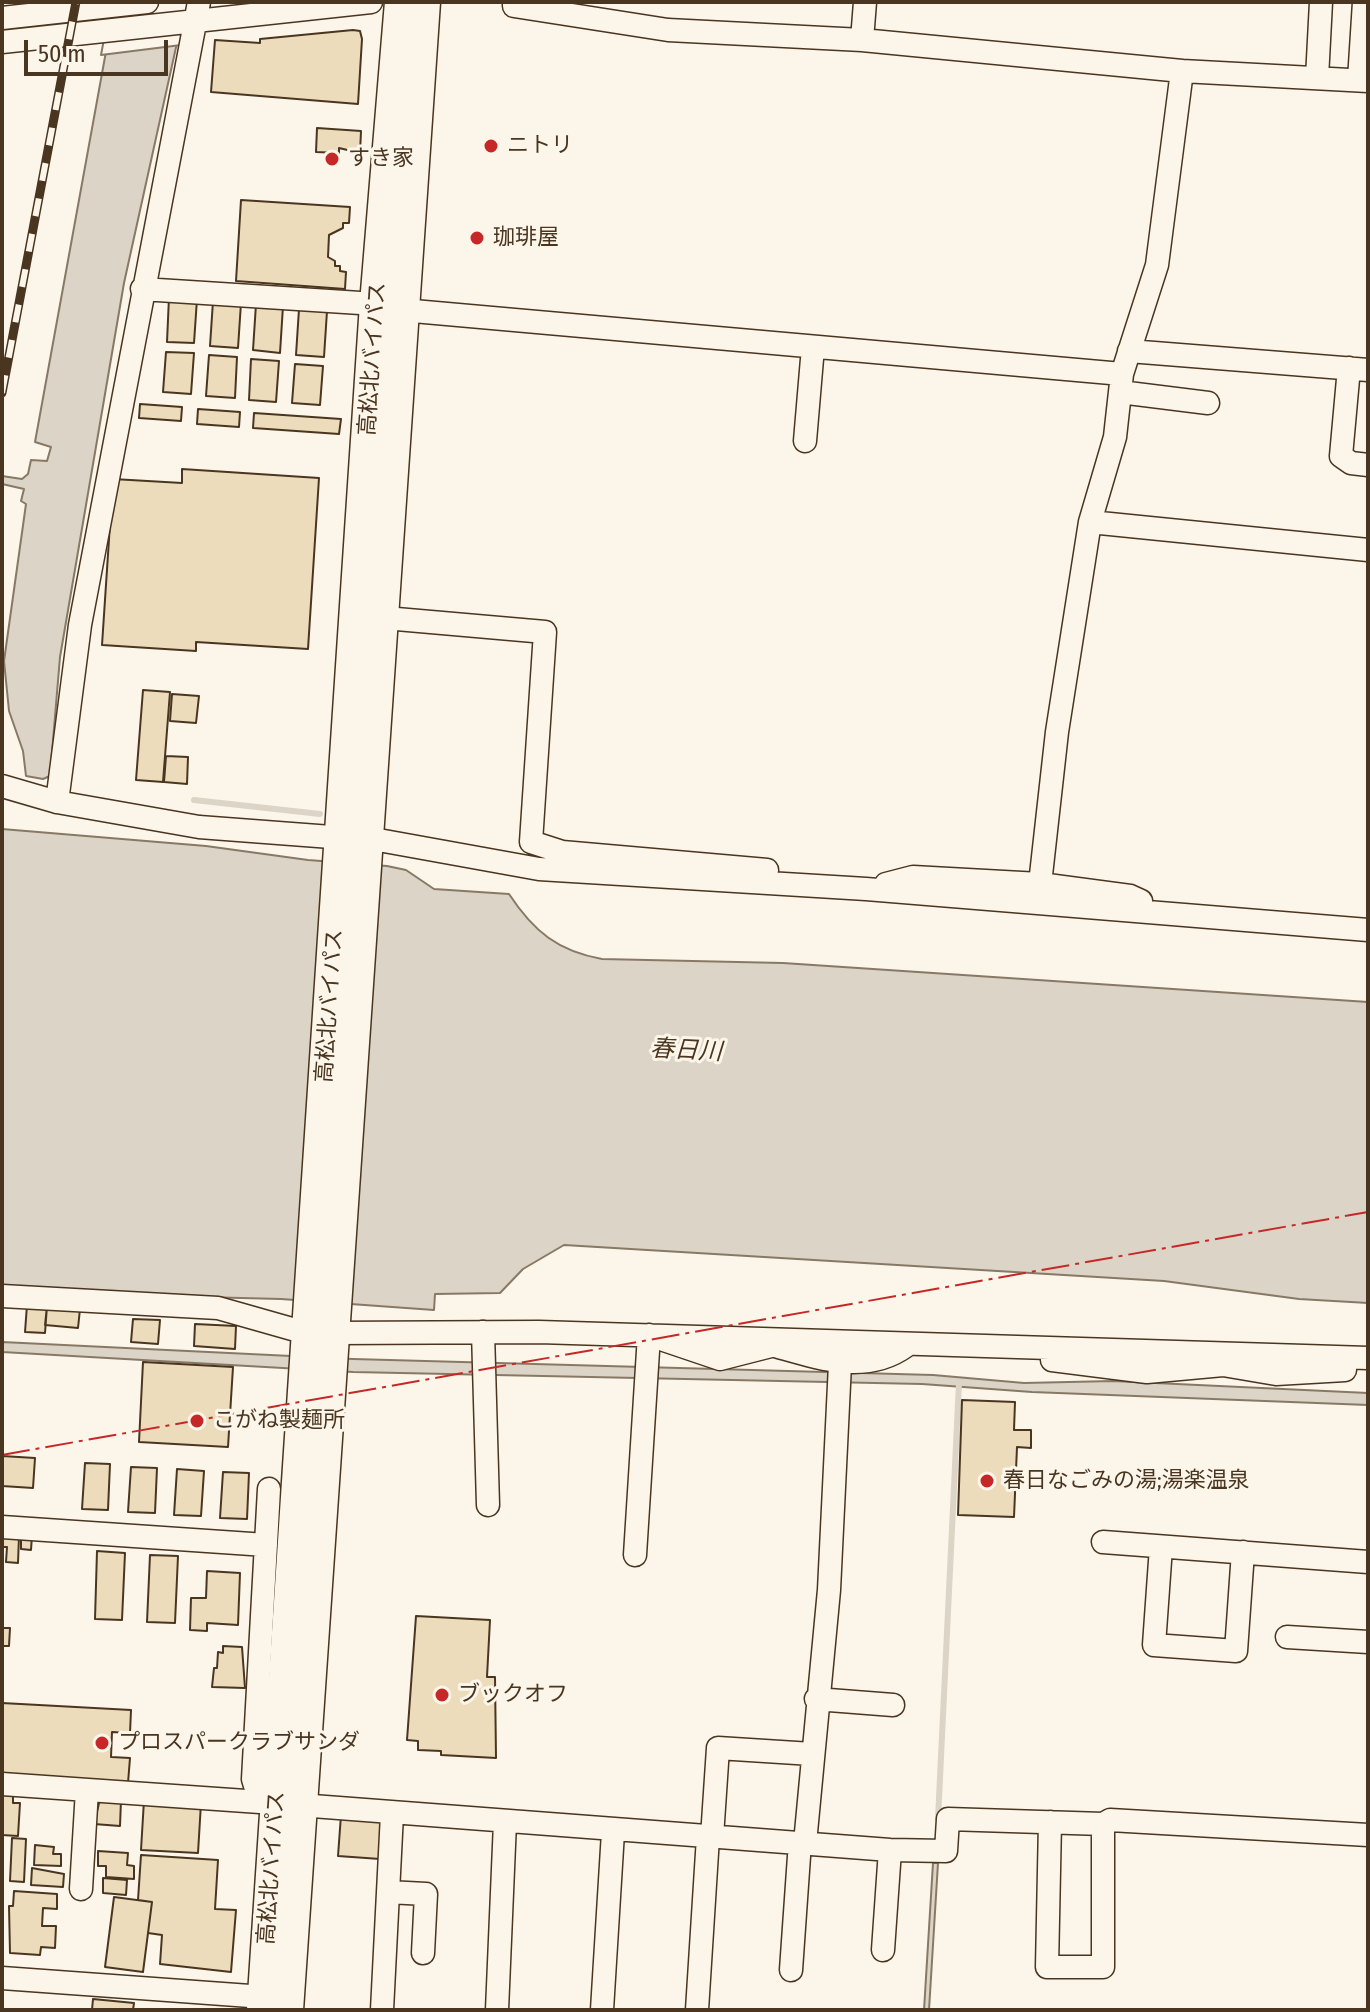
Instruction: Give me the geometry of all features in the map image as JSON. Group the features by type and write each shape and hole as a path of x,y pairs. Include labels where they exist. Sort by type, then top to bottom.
{"highway":[{"name":"高松北バイパス","path":"271,2006 279,1804 320,1344 366,682 389,307 401,2"},
{"name":"高松北バイパス","path":"366,682 385,618 389,307 424,2"}],"street":[{"path":"2,18 147,2"},
{"path":"2,42 102,31 195,15 371,2"},
{"path":"514,2 514,6 668,30 862,40 1182,71 1364,80 1364,2"},
{"path":"862,40 865,2"},
{"path":"1317,78 1321,2"},
{"path":"80,33 92,6"},
{"path":"57,802 80,625 195,15"},
{"path":"1040,884 1057,732 1090,522 1115,437 1121,383 1129,351 1157,265 1182,71"},
{"path":"142,289 389,307 813,347 1121,383 1208,403"},
{"path":"805,441 813,347"},
{"path":"1129,351 1358,369 1341,456 1351,463 1368,465"},
{"path":"1090,522 1368,550"},
{"path":"385,618 545,632 531,842 562,852 765,867 780,883"},
{"path":"2,786 57,802 199,827 539,869 866,889 1368,930"},
{"path":"866,889 913,877 1040,884 1130,896 1168,914"},
{"path":"2,1296 218,1308 320,1344 483,1332 649,1335 773,1342 911,1342 1361,1364"},
{"path":"483,1332 488,1505"},
{"path":"635,1555 649,1335"},
{"path":"773,1342 839,1376 896,1354 911,1342"},
{"path":"791,1970 829,1590 839,1376"},
{"path":"269,1489 253,1779 279,1804"},
{"path":"2,1527 266,1545"},
{"path":"1103,1542 1368,1562"},
{"path":"1161,1547 1154,1645 1236,1651 1243,1552"},
{"path":"1287,1637 1368,1642"},
{"path":"816,1699 893,1705"},
{"path":"697,2010 718,1748 812,1754"},
{"path":"2,1784 613,1832 890,1850 946,1851 948,1819 1103,1824 1110,1820 1368,1835"},
{"path":"81,1889 87,1790"},
{"path":"382,2010 392,1814"},
{"path":"497,2010 505,1822"},
{"path":"1050,1822 1047,1967 1103,1967 1103,1824"},
{"path":"602,2010 613,1832"},
{"path":"883,1950 890,1850"},
{"path":"388,1892 426,1894 423,1953"},
{"path":"2,1978 271,2006"}],"water":[{"path":"115,2 186,2 124,283 60,657 50,776 43,779 26,776 23,751 9,711 4,661 26,504 21,501 24,489 2,484 2,476 22,479 28,474 31,460 47,461 51,447 35,442"},
{"name":"春日川","path":"2,829 206,846 406,870 434,889 509,894 548,938 572,951 602,959 783,963 1368,1002 1368,1303 1299,1299 1164,1281 564,1245 523,1269 500,1293 435,1294 434,1310 281,1299 2,1292"},
{"path":"2,1342 353,1359 933,1375 1024,1383 1113,1381 1368,1393 1368,1405 1032,1392 922,1384 353,1372 2,1352"},
{"path":"933,1863 938,1863 929,2010 924,2010"}],"pier":[{"path":"111,2 190,2 181,45 101,55"}],"building":[{"path":"360,31 362,39 358,104 211,92 215,40 260,43 260,39"},
{"path":"317,128 361,131 360,153 339,148 339,153 316,152"},
{"path":"241,200 350,207 349,223 343,223 343,228 329,235 328,257 335,261 335,266 340,266 340,271 346,272 345,289 236,281"},
{"path":"169,297 197,299 194,343 167,342"},
{"path":"213,301 241,303 238,348 210,346"},
{"path":"256,304 283,306 280,353 253,350"},
{"path":"299,309 327,311 324,357 296,355"},
{"path":"166,352 194,353 191,394 163,392"},
{"path":"209,355 237,357 235,398 206,396"},
{"path":"251,359 279,361 276,402 249,400"},
{"path":"295,364 323,366 320,405 292,403"},
{"path":"140,404 182,407 181,421 139,418"},
{"path":"198,409 240,412 239,427 197,424"},
{"path":"254,413 341,419 339,434 253,428"},
{"path":"182,469 319,478 308,649 196,642 196,651 102,645 113,479 182,483"},
{"path":"143,690 170,692 163,782 136,780"},
{"path":"172,694 199,696 196,723 170,721"},
{"path":"166,756 188,757 187,784 164,782"},
{"path":"27,1305 47,1306 45,1333 25,1332"},
{"path":"47,1306 80,1309 78,1328 45,1325"},
{"path":"133,1319 160,1320 158,1344 131,1342"},
{"path":"195,1324 236,1326 235,1349 194,1346"},
{"path":"143,1362 233,1367 228,1447 139,1442"},
{"name":"春日なごみの湯;湯楽温泉","path":"962,1400 1015,1402 1014,1430 1031,1430 1031,1448 1017,1447 1014,1517 958,1515"},
{"path":"2,1456 35,1458 33,1488 2,1486"},
{"path":"85,1463 110,1464 108,1510 82,1509"},
{"path":"131,1467 157,1468 155,1513 128,1512"},
{"path":"177,1469 204,1471 201,1516 174,1515"},
{"path":"223,1472 249,1473 247,1519 220,1518"},
{"path":"2,1535 19,1536 18,1563 6,1562 7,1547 2,1547"},
{"path":"21,1535 32,1535 31,1550 21,1549"},
{"path":"97,1551 125,1553 122,1620 95,1619"},
{"path":"150,1555 178,1556 175,1623 147,1622"},
{"path":"207,1571 240,1573 238,1625 207,1623 207,1631 190,1630 191,1598 206,1598"},
{"path":"416,1616 490,1620 487,1677 495,1677 496,1758 441,1755 441,1751 418,1750 418,1741 407,1740"},
{"path":"2,1628 10,1628 9,1646 3,1646 2,1659"},
{"path":"223,1646 242,1647 245,1688 212,1687 218,1652 223,1653"},
{"path":"2,1703 131,1710 130,1733 112,1732 111,1757 130,1758 128,1783 2,1776"},
{"path":"2,1793 13,1794 13,1803 20,1803 18,1836 2,1835"},
{"path":"100,1799 121,1800 120,1826 94,1824"},
{"path":"144,1800 201,1803 198,1853 141,1850"},
{"path":"341,1815 382,1818 380,1859 338,1856"},
{"path":"12,1838 26,1839 24,1882 10,1881"},
{"path":"35,1845 54,1847 53,1854 61,1854 61,1866 34,1865"},
{"path":"98,1851 128,1853 127,1865 134,1866 134,1879 106,1877 106,1866 98,1866"},
{"path":"141,1855 218,1860 215,1909 236,1910 231,1972 160,1964 162,1935 148,1933 152,1902 138,1900"},
{"path":"32,1868 64,1874 63,1887 31,1885"},
{"path":"103,1878 127,1880 126,1895 103,1893"},
{"path":"14,1891 57,1894 57,1909 43,1908 42,1926 56,1926 55,1948 41,1947 40,1955 10,1953 9,1906 13,1906"},
{"path":"114,1897 152,1902 143,1972 105,1967"},
{"path":"93,1999 134,2003 133,2010 92,2010"}],"waterway":[{"path":"194,800 320,814"},
{"path":"938,1819 959,1383"}],"railway":[{"path":"2,393 76,2"}],"power":[{"path":"2,1455 1368,1212"}],"place":[{"name":"ニトリ","path":"491,146"},
{"name":"すき家","path":"332,159"},
{"name":"珈琲屋","path":"477,238"},
{"name":"こがね製麺所","path":"197,1421"},
{"name":"春日なごみの湯;湯楽温泉","path":"987,1481"},
{"name":"ブックオフ","path":"442,1695"},
{"name":"プロスパークラブサンダ","path":"102,1743"}]}
